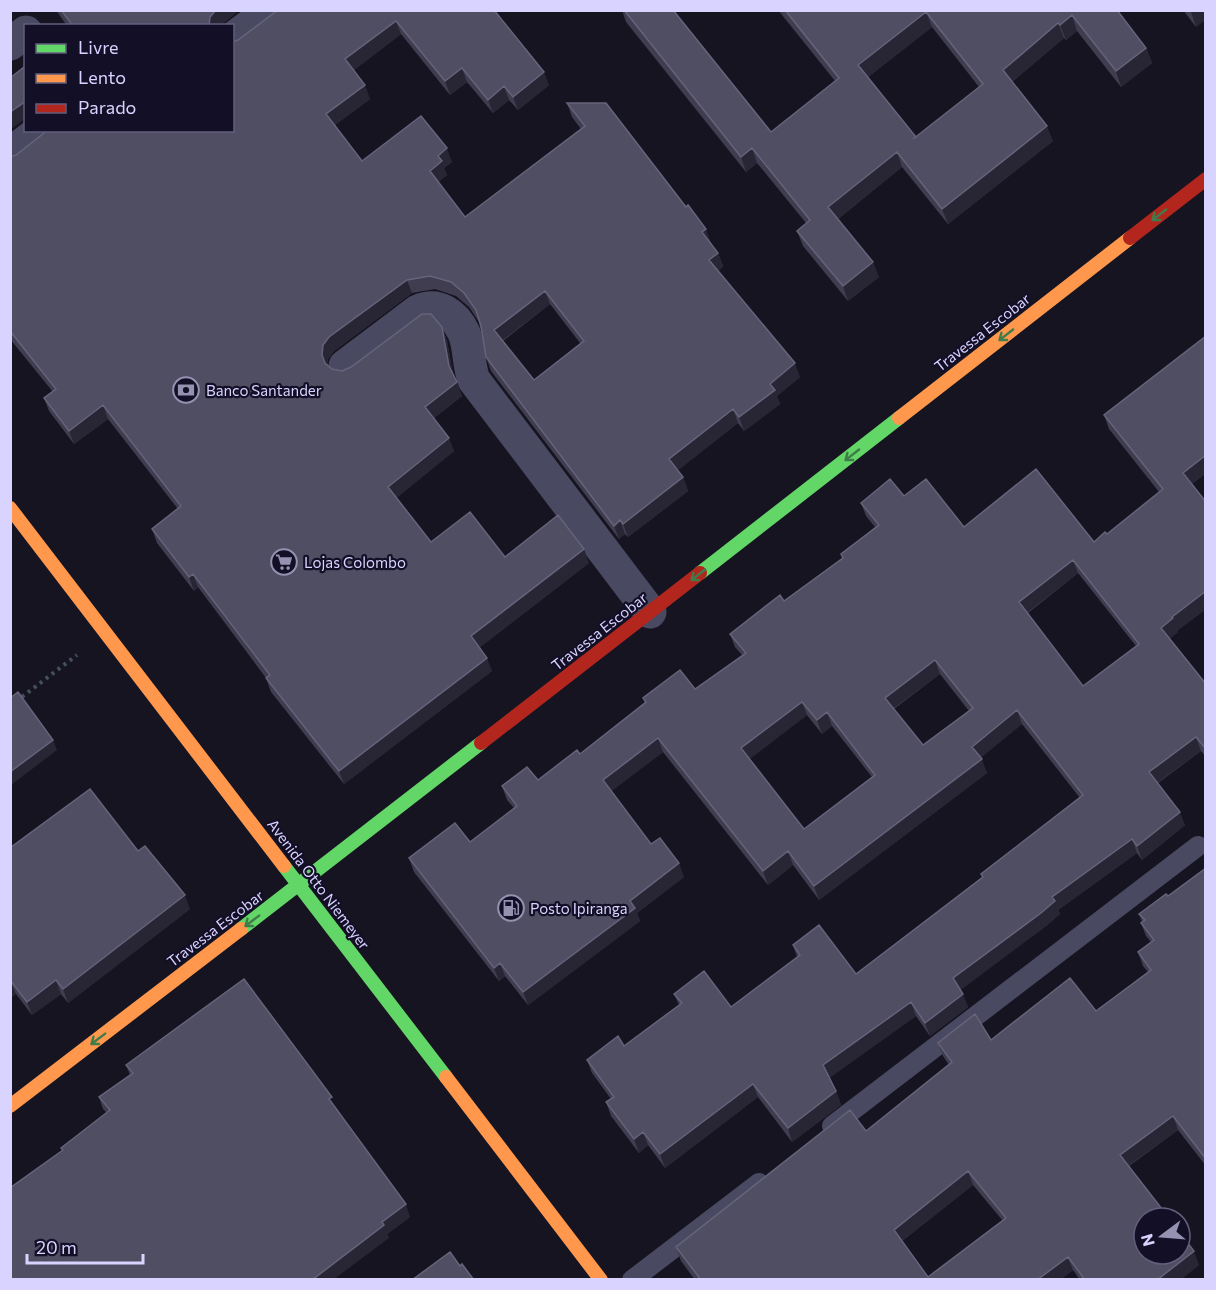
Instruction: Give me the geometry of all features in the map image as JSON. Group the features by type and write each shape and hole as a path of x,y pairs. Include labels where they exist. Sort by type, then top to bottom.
{"street":[{"path":"234,38 271,10"},
{"path":"10,44 24,33"},
{"path":"10,154 38,132"},
{"name":"Travessa Escobar","path":"10,1106 299,885 1206,179"},
{"path":"345,366 418,311 429,306 441,308 450,315 463,332 474,380 650,612"},
{"name":"Avenida Otto Niemeyer","path":"10,508 601,1280"}],"lane":[{"path":"821,1135 1198,846"},
{"path":"632,1280 774,1171"}],"path":[{"path":"10,705 106,633"}],"building":[{"path":"61,10 216,10 210,17 209,24 72,24"},
{"path":"278,10 494,10 544,72 513,97 504,86 488,100 462,68 445,81 396,21 345,59 365,85 326,114 362,161 421,116 447,148 438,156 442,161 430,171 465,217 585,126 567,103 606,103 686,207 688,205 706,229 702,232 718,253 709,260 795,363 770,384 775,390 739,417 733,409 669,459 683,477 623,524 620,520 614,526 486,357 476,310 464,293 451,282 430,276 407,280 329,337 323,345 322,355 325,363 332,369 342,371 351,367 422,314 431,314 442,327 449,366 457,382 425,407 449,438 388,487 431,542 470,512 505,557 558,515 584,549 471,636 487,658 339,771 266,678 270,675 193,574 189,577 152,529 181,506 103,405 69,431 44,398 56,389 10,331 10,157 16,155 45,132 234,132 234,41","holes":["545,291 584,341 534,380 494,330"]},
{"path":"624,10 673,10 771,132 839,78 785,10 1117,10 1146,48 1116,71 1072,15 1060,25 1058,23 1003,70 1047,126 942,209 897,152 828,207 873,262 843,286 797,231 810,220 752,148 741,157","holes":["926,12 983,84 916,137 858,65"]},
{"path":"24,67 24,102 10,112 10,78"},
{"path":"1206,336 1206,455 1183,473 1206,502 1206,591 1161,628 1206,684 1206,749 1196,737 1149,772 1180,812 1137,846 1132,839 1052,897 1055,901 1041,913 953,978 963,994 925,1023 911,1002 823,1065 836,1091 788,1128 753,1084 660,1154 643,1132 634,1139 606,1102 614,1097 587,1060 618,1036 624,1046 682,1003 674,994 704,971 731,1007 800,955 793,945 819,925 856,974 983,877 981,874 1083,795 1017,710 972,747 982,759 814,886 788,851 763,871 658,738 603,780 651,844 660,838 679,863 630,901 635,908 523,992 500,963 494,968 409,858 455,823 470,842 517,806 502,786 527,767 538,780 577,750 580,754 646,702 643,698 680,670 695,689 746,653 730,634 780,595 784,601 843,558 841,554 879,525 861,503 890,479 904,496 926,479 964,527 1036,469 1094,542 1105,532 1107,534 1163,489 1104,415","holes":["1073,560 1139,644 1083,686 1019,602","935,660 973,708 923,745 885,698","802,702 817,720 827,712 875,775 804,829 741,748"]},
{"path":"18,692 53,740 10,772 10,698"},
{"path":"90,789 138,851 145,846 185,895 63,989 56,980 27,1002 10,980 10,848"},
{"path":"1206,868 1206,1159 1173,1116 1120,1155 1160,1206 1132,1206 1132,1266 1175,1266 1157,1280 1085,1280 1068,1257 1037,1280 701,1280 676,1247 850,1110 866,1131 952,1062 938,1043 975,1014 991,1040 1070,978 1096,1011 1151,970 1138,952 1154,940 1141,923 1145,920 1139,914 1166,894 1168,896","holes":["968,1171 1006,1218 928,1277 894,1230"]},
{"path":"244,979 332,1097 329,1099 406,1204 382,1222 384,1225 312,1280 10,1280 10,1188 63,1150 61,1148 110,1110 99,1097 133,1073 126,1065"},
{"path":"450,1252 474,1280 412,1280"}],"traffic: fast":[{"path":"700,573 899,418"},
{"path":"241,929 481,743"},
{"path":"284,866 446,1077"}],"traffic: slow":[{"path":"899,418 1130,238"},
{"path":"10,508 284,866"},
{"path":"10,1106 241,929"},
{"path":"446,1077 601,1280"}],"traffic: jam":[{"path":"1130,238 1206,179"},
{"path":"481,743 700,573"}],"place":[{"name":"Banco Santander","path":"186,390"},
{"name":"Lojas Colombo","path":"284,562"},
{"name":"Posto Ipiranga","path":"511,908"}]}
